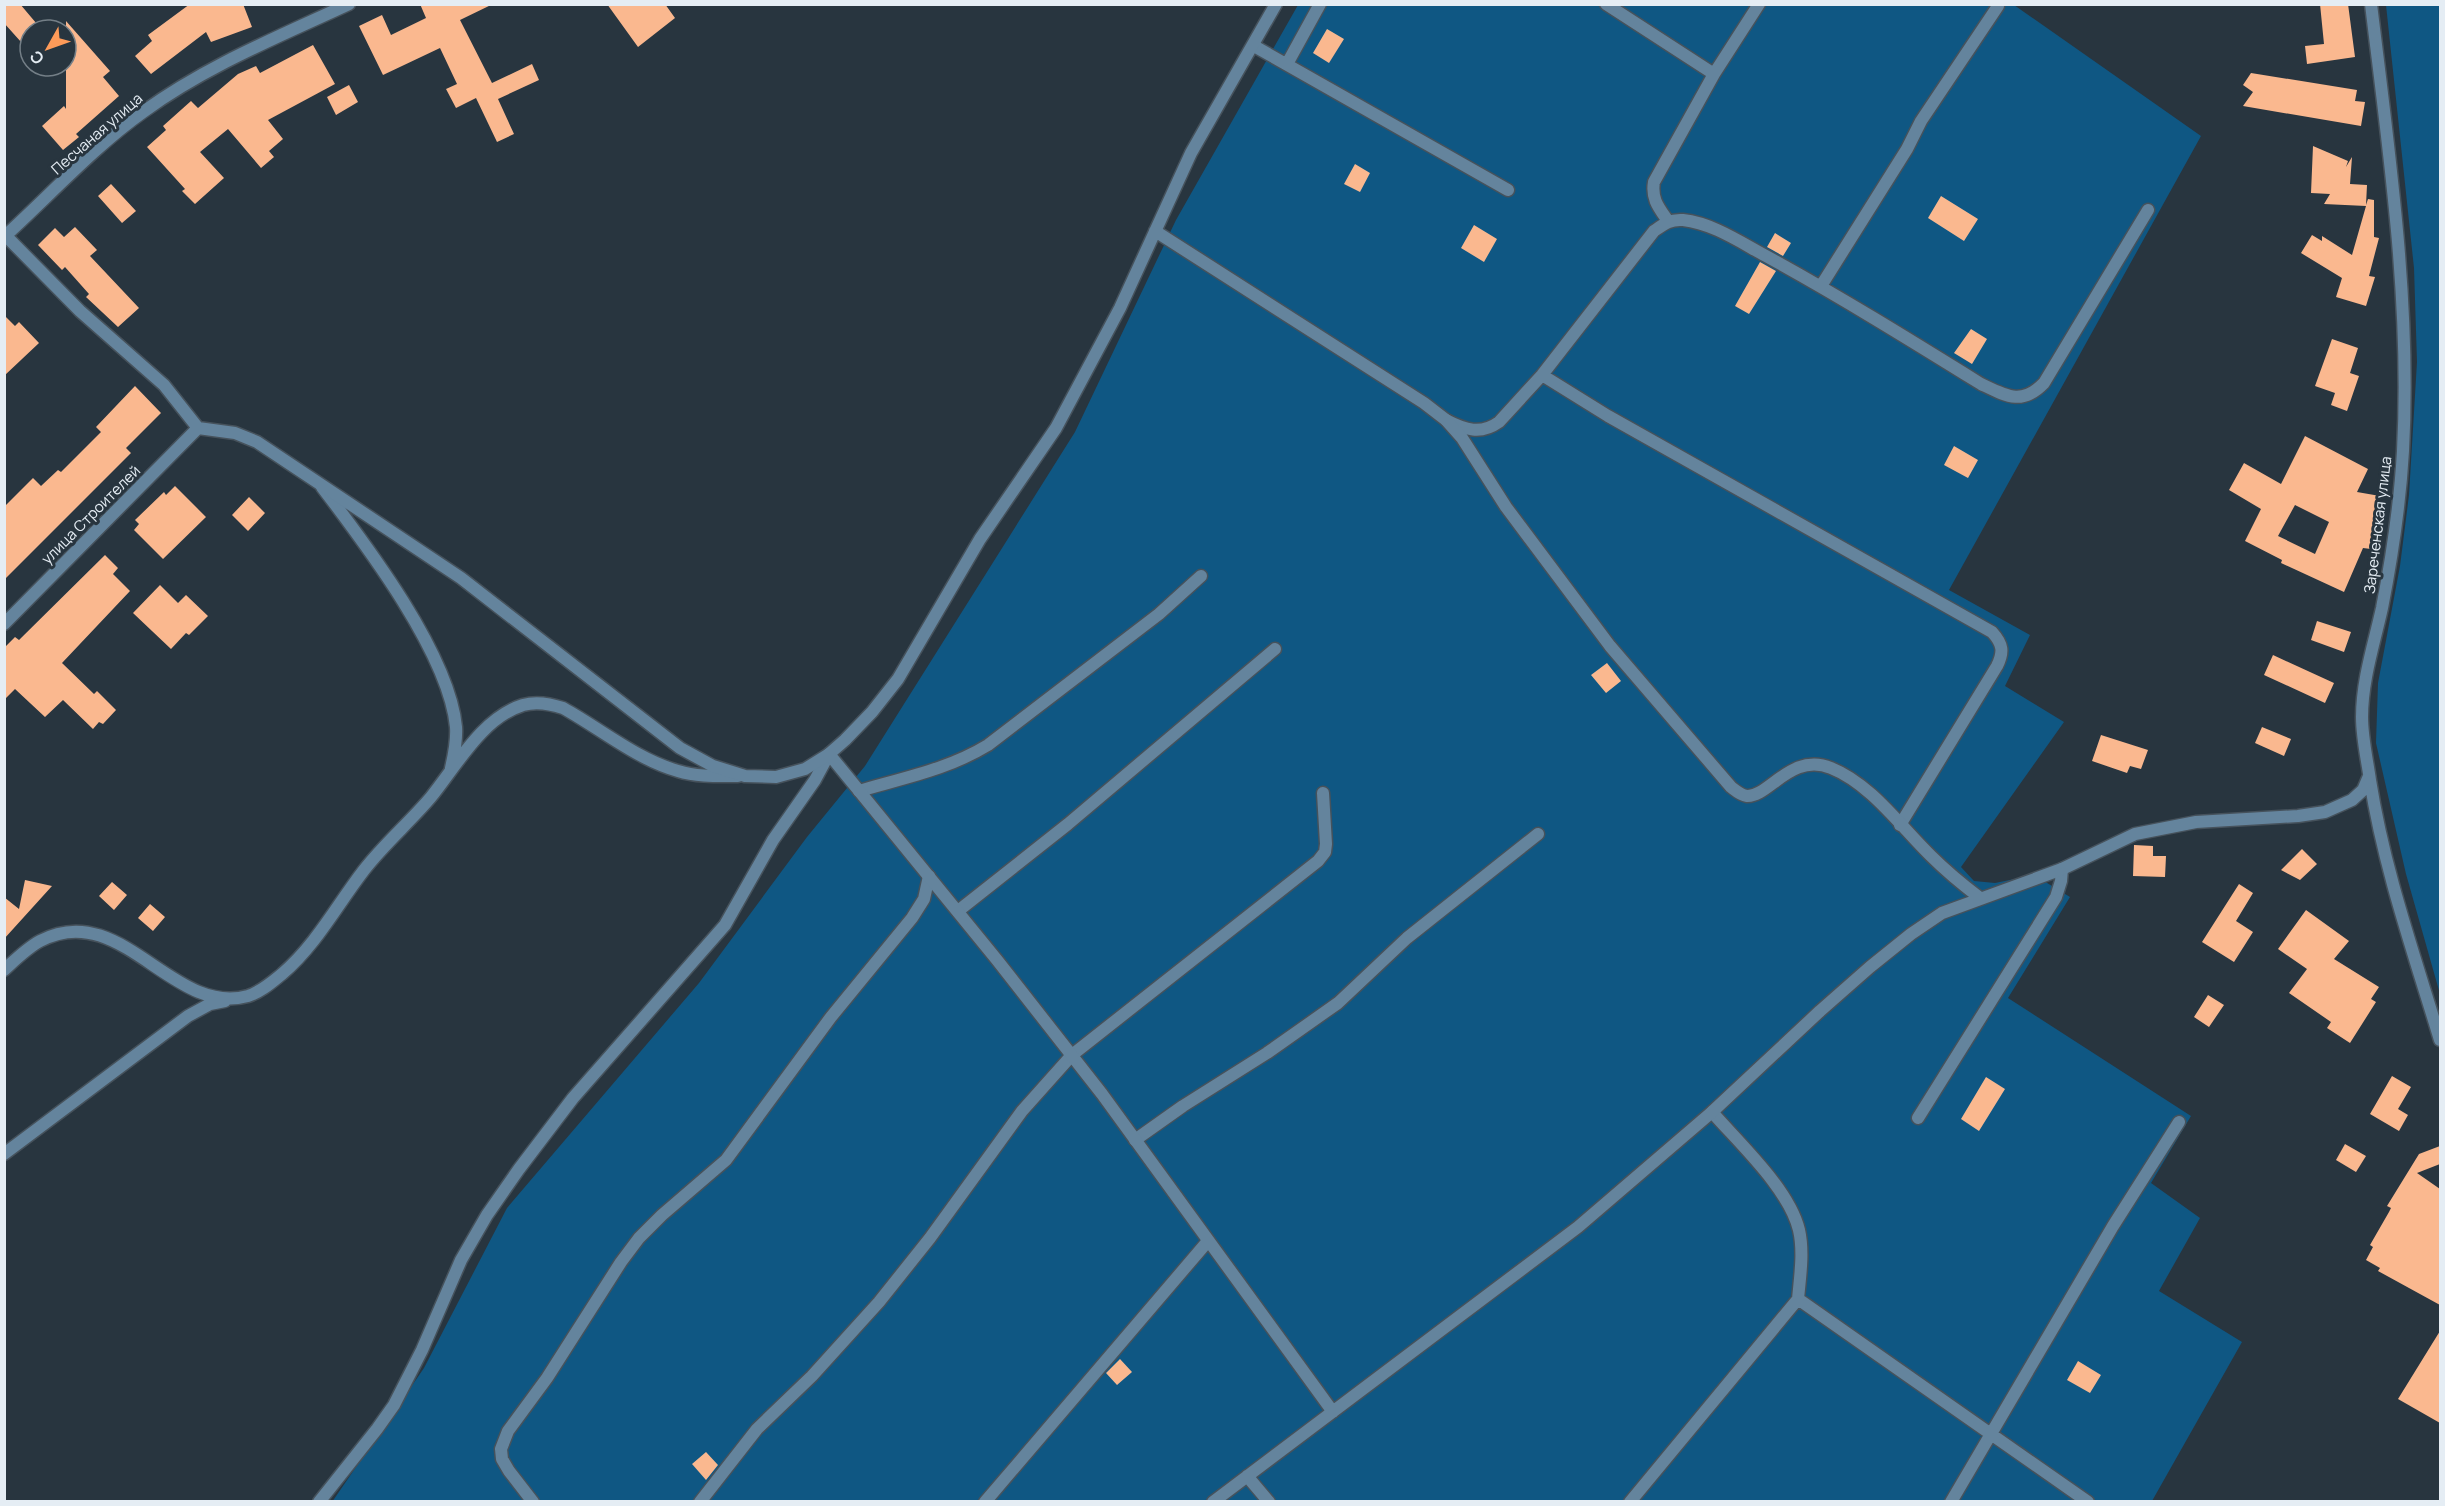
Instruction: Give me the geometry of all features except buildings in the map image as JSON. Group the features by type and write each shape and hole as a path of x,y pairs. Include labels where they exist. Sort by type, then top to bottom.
{"street":[{"name":"Песчаная улица","path":"5,237 109,140 150,107 184,84 223,63 349,4"},
{"path":"4,1154 188,1016 210,1004 251,995 267,987 308,948 364,870 425,804 477,740 497,720 524,705 537,703 564,708 656,763 679,772 702,776 776,777 805,769 829,754 845,740 872,712 897,679 920,644 974,548 1056,428 1120,308 1191,153 1276,4"},
{"path":"1287,64 1320,4"},
{"path":"1606,4 1714,74"},
{"path":"1668,221 1652,193 1654,182 1714,74 1759,4"},
{"name":"Зареченская улица","path":"2371,4 2401,264 2405,385 2403,454 2394,537 2364,688 2362,717 2383,847 2440,1040"},
{"path":"1821,286 1907,149 1921,121 1998,6"},
{"path":"1254,46 1508,190"},
{"path":"1155,231 1414,397 1446,420 1468,430 1491,428 1509,412 1542,375 1654,231 1668,221 1681,220 1707,226 1821,286 1981,384 2005,395 2022,398 2035,392 2044,383 2148,210"},
{"path":"5,237 80,311 164,386 198,428 234,433 256,442 461,578 680,748 713,766 745,776"},
{"path":"1542,375 1608,416 1992,632 2000,640 2003,653 1997,666 1900,825"},
{"path":"1446,420 1462,438 1506,507 1610,646 1731,787 1746,796 1754,795 1788,772 1798,768 1820,765 1830,768 1855,783 1943,868 1980,898"},
{"name":"улица Строителей","path":"4,624 198,428"},
{"path":"321,486 359,536 396,592 418,628 442,676 451,700 456,728 450,772"},
{"path":"859,791 946,766 988,745 1159,614 1201,576"},
{"path":"958,911 1068,824 1275,649"},
{"path":"829,754 958,911 1071,1055 1332,1412"},
{"path":"319,1502 394,1405 422,1350 461,1260 487,1215 580,1090 726,925 773,840 815,780 829,754"},
{"path":"1213,1502 1578,1227 1712,1112 1820,1011 1911,934 1942,913 2062,869 2135,834 2196,822 2298,816 2325,812 2352,800 2363,790 2370,776"},
{"path":"700,1502 757,1429 812,1376 879,1302 930,1238 1022,1111 1071,1055 1318,861 1325,852 1326,844 1323,793"},
{"path":"1135,1140 1338,1003 1407,938 1538,834"},
{"path":"1918,1118 2056,897 2062,869"},
{"path":"533,1502 509,1472 502,1459 501,1449 508,1431 547,1378 621,1262 639,1238 726,1160 831,1017 912,918 924,899 929,876"},
{"path":"4,970 39,941 57,935 93,932 109,938 186,985 212,996 232,999"},
{"path":"1630,1502 1798,1299 1801,1261 1799,1232 1793,1212 1780,1191 1712,1112"},
{"path":"1951,1502 2113,1226 2179,1122"},
{"path":"985,1502 1208,1241"},
{"path":"1798,1299 2088,1502"},
{"path":"1247,1476 1269,1502"}],"shaded area":[{"path":"1298,5 2014,5 2201,136 1949,590 2030,635 2005,686 2064,722 1961,867 1974,881 1995,883 2034,875 2070,897 2008,998 2191,1116 2151,1183 2200,1218 2159,1291 2242,1342 2152,1501 332,1502 424,1368 507,1208 699,983 807,837 865,766 1075,432 1176,220"},
{"path":"2386,5 2440,5 2440,994 2406,874 2376,743 2378,683 2400,566 2409,495 2417,362 2414,268"}]}
